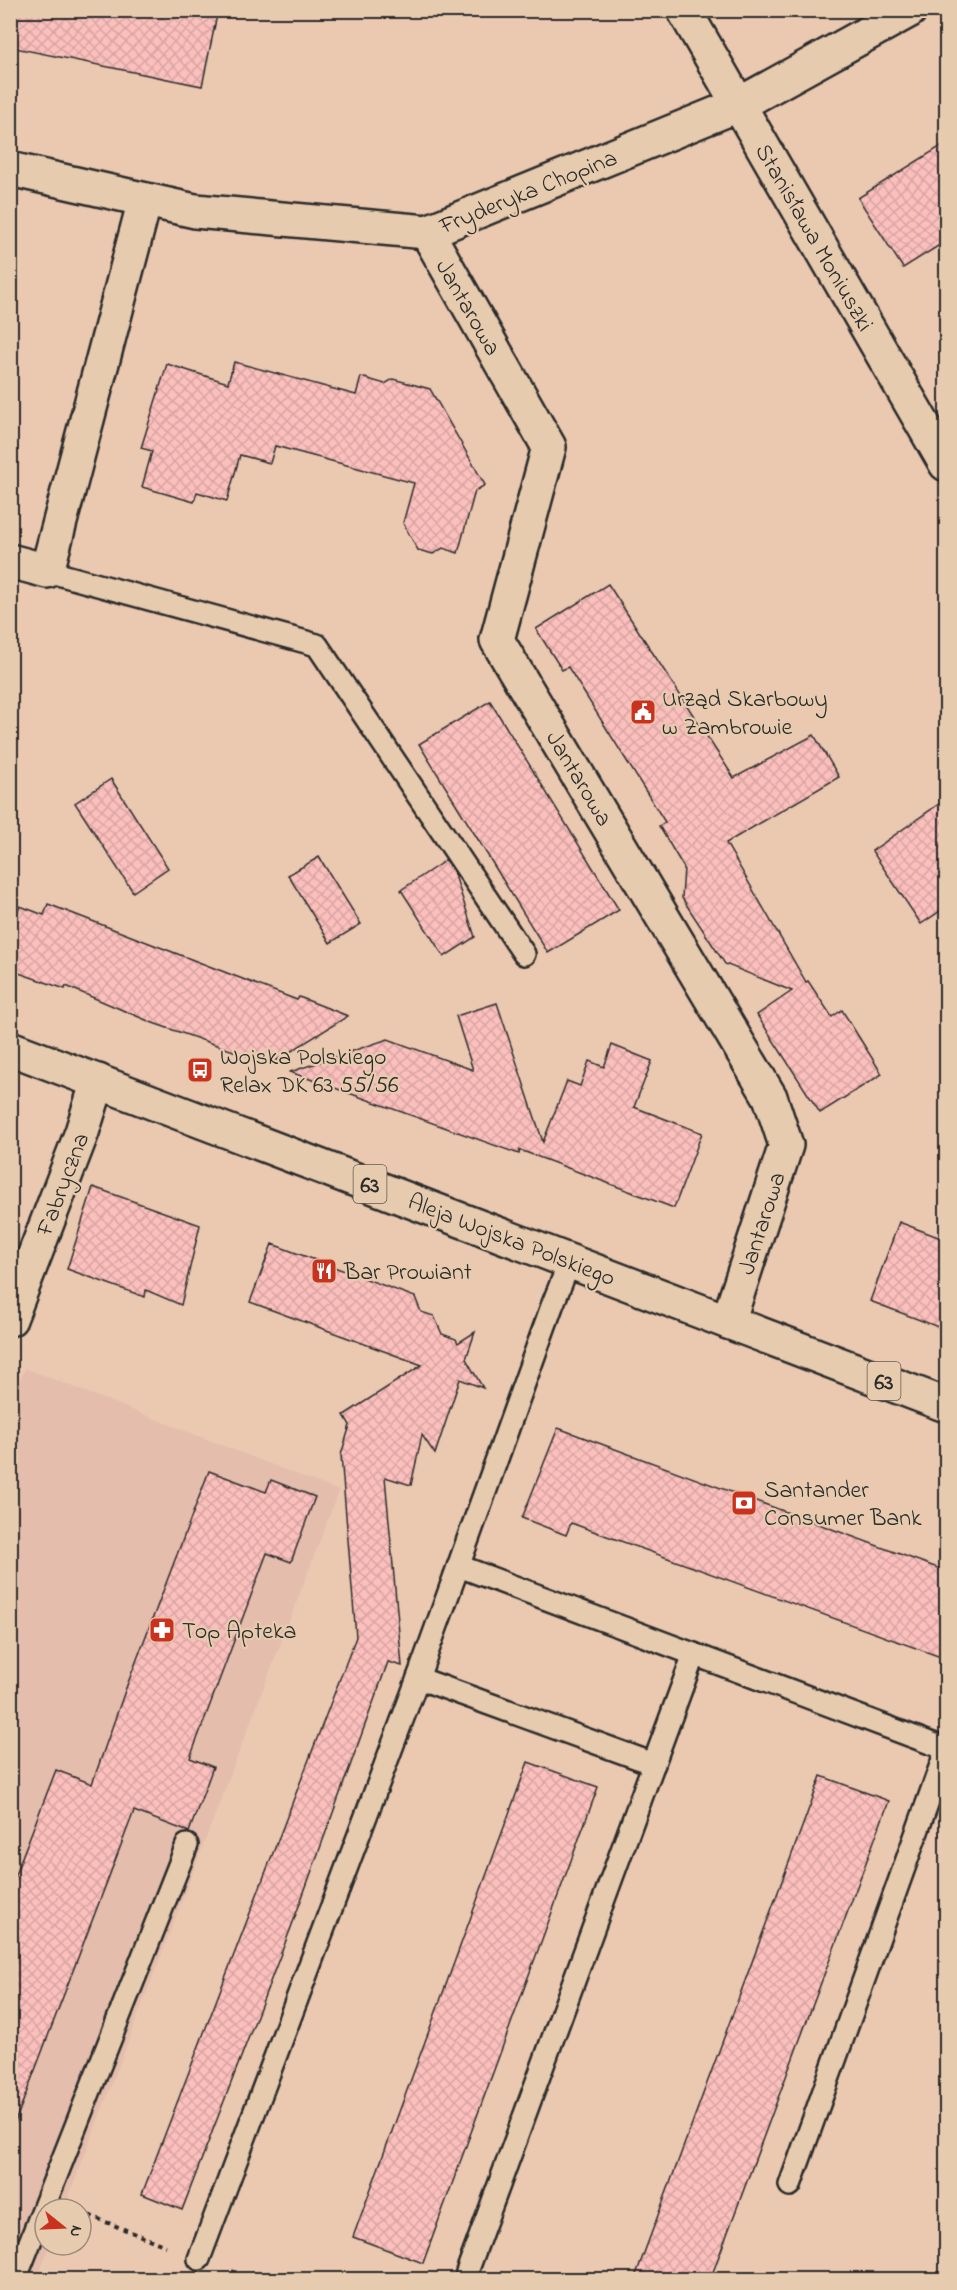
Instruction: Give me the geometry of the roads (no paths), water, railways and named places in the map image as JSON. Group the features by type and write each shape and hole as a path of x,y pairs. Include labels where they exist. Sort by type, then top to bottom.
{"street":[{"name":"Stanisława Moniuszki","path":"684,10 946,464"},
{"name":"Fryderyka Chopina","path":"10,169 195,211 427,232 738,105 910,10"},
{"path":"10,561 47,571 145,200"},
{"name":"Jantarowa","path":"427,232 549,447 497,640 771,1097 786,1145 728,1322"},
{"name":"Aleja Wojska Polskiego","path":"10,1048 946,1404"},
{"name":"Fabryczna","path":"10,1319 82,1132 98,1081"}],"lane":[{"path":"47,571 317,645 524,954"},
{"path":"199,2259 418,1678 570,1261"},
{"path":"459,1566 946,1750 790,2185"},
{"path":"467,2272 694,1654"},
{"path":"418,1678 654,1764"},
{"path":"15,2280 187,1845"}],"place":[{"name":"Urząd Skarbowy w Zambrowie","path":"643,712"},
{"name":"Wojska Polskiego Relax DK 63 55/56","path":"200,1070"},
{"name":"Bar Prowiant","path":"324,1271"},
{"name":"Santander Consumer Bank","path":"744,1503"},
{"name":"Top Apteka","path":"162,1630"}]}
